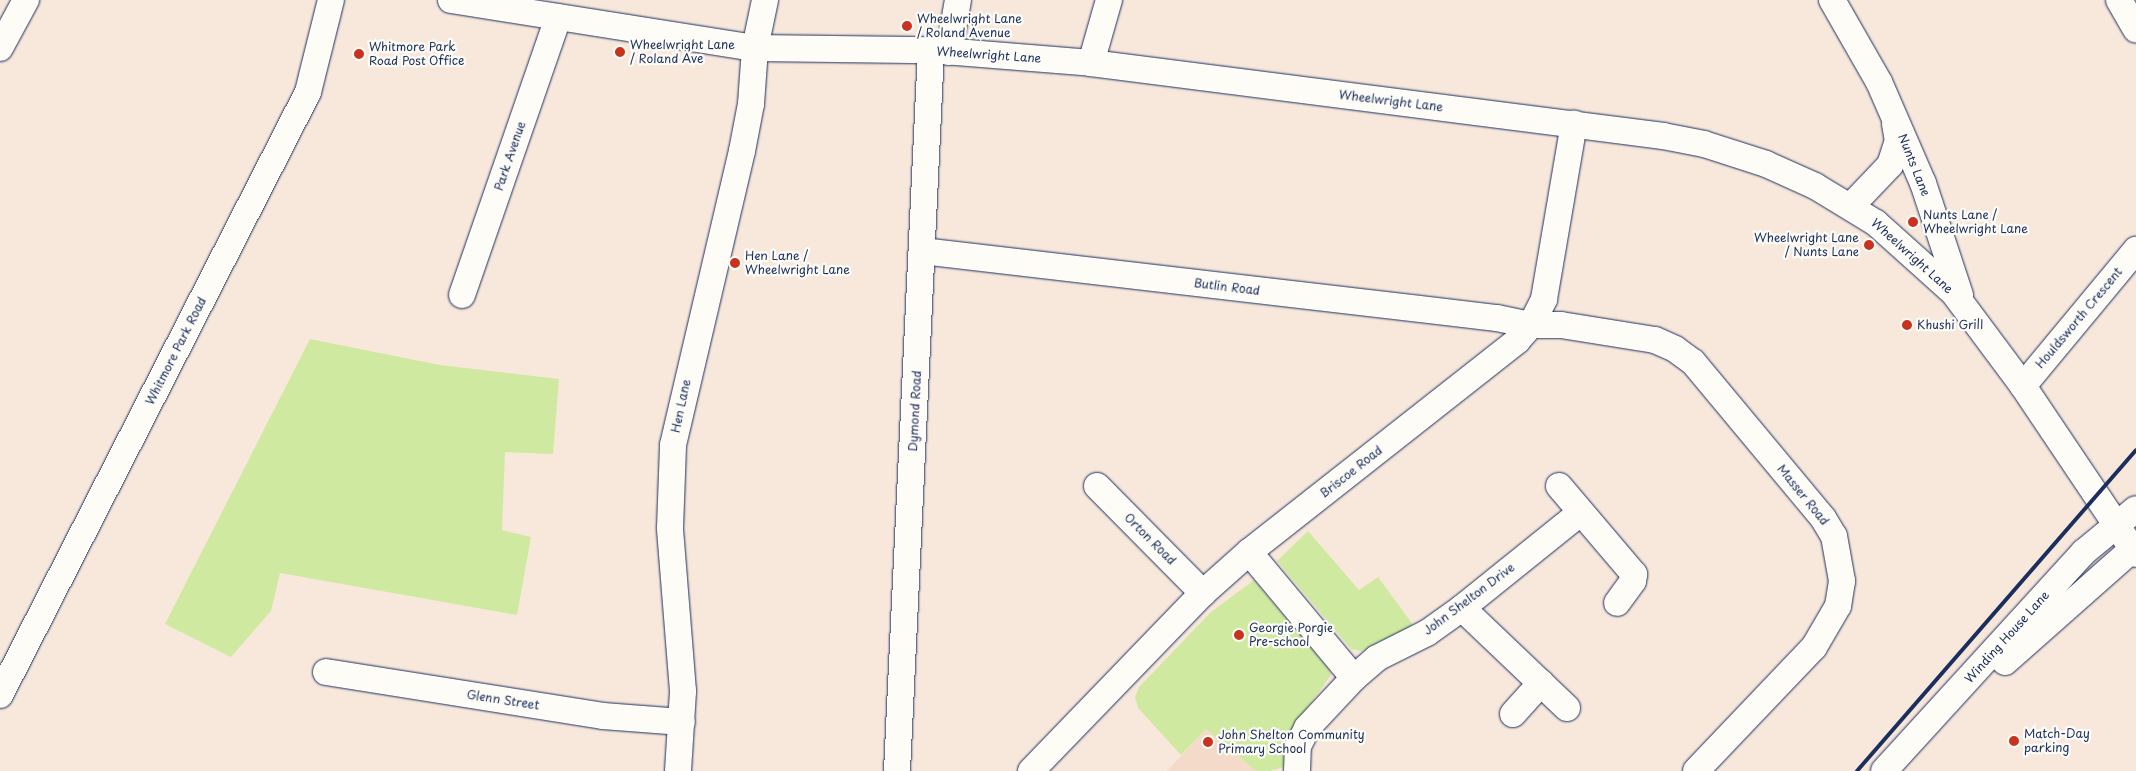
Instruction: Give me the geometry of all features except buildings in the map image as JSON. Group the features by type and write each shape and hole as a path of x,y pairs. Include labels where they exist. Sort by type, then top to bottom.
{"street":[{"path":"0,48 26,0"},
{"name":"Whitmore Park Road","path":"0,695 308,92 330,0"},
{"name":"Hen Lane","path":"678,771 683,690 670,528 674,445 742,151 751,104 755,48 765,0"},
{"name":"Dymond Road","path":"897,771 922,251 940,51 958,0"},
{"path":"1091,63 1109,0"},
{"name":"Nunts Lane","path":"1832,0 1879,82 1923,183 1963,305"},
{"path":"2119,0 2136,30"},
{"name":"Wheelwright Lane","path":"462,1 755,48 940,51 1091,63 1574,124 1704,144 1766,164 1851,206 1876,223 1933,272 1963,305 2023,386 2127,516 2135,550"},
{"name":"Park Avenue","path":"462,295 558,17"},
{"name":"Nunts Lane","path":"1851,206 1884,174 1894,158 1898,141 1892,112"},
{"name":"Briscoe Road","path":"1031,771 1203,593 1249,552 1517,341 1531,326 1544,299 1574,124"},
{"name":"Houldsworth Crescent","path":"2023,386 2136,250"},
{"name":"Butlin Road","path":"922,251 1497,318 1531,326"},
{"name":"Masser Road","path":"1531,326 1561,325 1655,340 1675,349 1693,362 1823,518 1834,536 1842,581 1838,606 1828,627 1814,647 1696,771"},
{"name":"Orton Road","path":"1096,486 1203,593"},
{"path":"1559,486 1580,513 1634,574 1633,581 1617,603"},
{"name":"John Shelton Drive","path":"1297,771 1298,746 1307,728 1354,678 1377,658 1427,633 1462,608 1580,513"},
{"name":"Winding House Lane","path":"1884,771 2084,552 2127,516"},
{"name":"Winding House Lane","path":"1890,771 2020,648 2135,550"},
{"path":"1249,552 1354,678"},
{"path":"1462,608 1567,708"},
{"name":"Glenn Street","path":"326,672 603,716 682,722"},
{"path":"1513,714 1541,683"}],"shaded area":[{"name":"John Shelton Community Primary School","path":"1206,729 1256,771 1167,771"}],"green space":[{"path":"310,339 440,365 559,379 553,454 505,452 502,530 531,537 517,615 280,573 271,611 231,657 165,624"},
{"path":"1308,531 1359,590 1378,577 1414,626 1362,651 1351,649 1277,561"},
{"path":"1254,580 1329,669 1331,675 1291,731 1284,767 1270,771 1256,771 1206,729 1181,755 1138,708 1135,697 1139,687 1211,612"}],"railway":[{"path":"1857,771 2136,450"}],"place":[{"name":"Wheelwright Lane / Roland Avenue","path":"907,26"},
{"name":"Wheelwright Lane / Roland Ave","path":"620,52"},
{"name":"Whitmore Park Road Post Office","path":"359,54"},
{"name":"Nunts Lane / Wheelwright Lane","path":"1913,222"},
{"name":"Wheelwright Lane / Nunts Lane","path":"1869,245"},
{"name":"Hen Lane / Wheelwright Lane","path":"735,263"},
{"name":"Khushi Grill","path":"1907,325"},
{"name":"Georgie Porgie Pre-school","path":"1239,635"},
{"name":"Match-Day parking","path":"2014,741"},
{"name":"John Shelton Community Primary School","path":"1208,742"}]}
